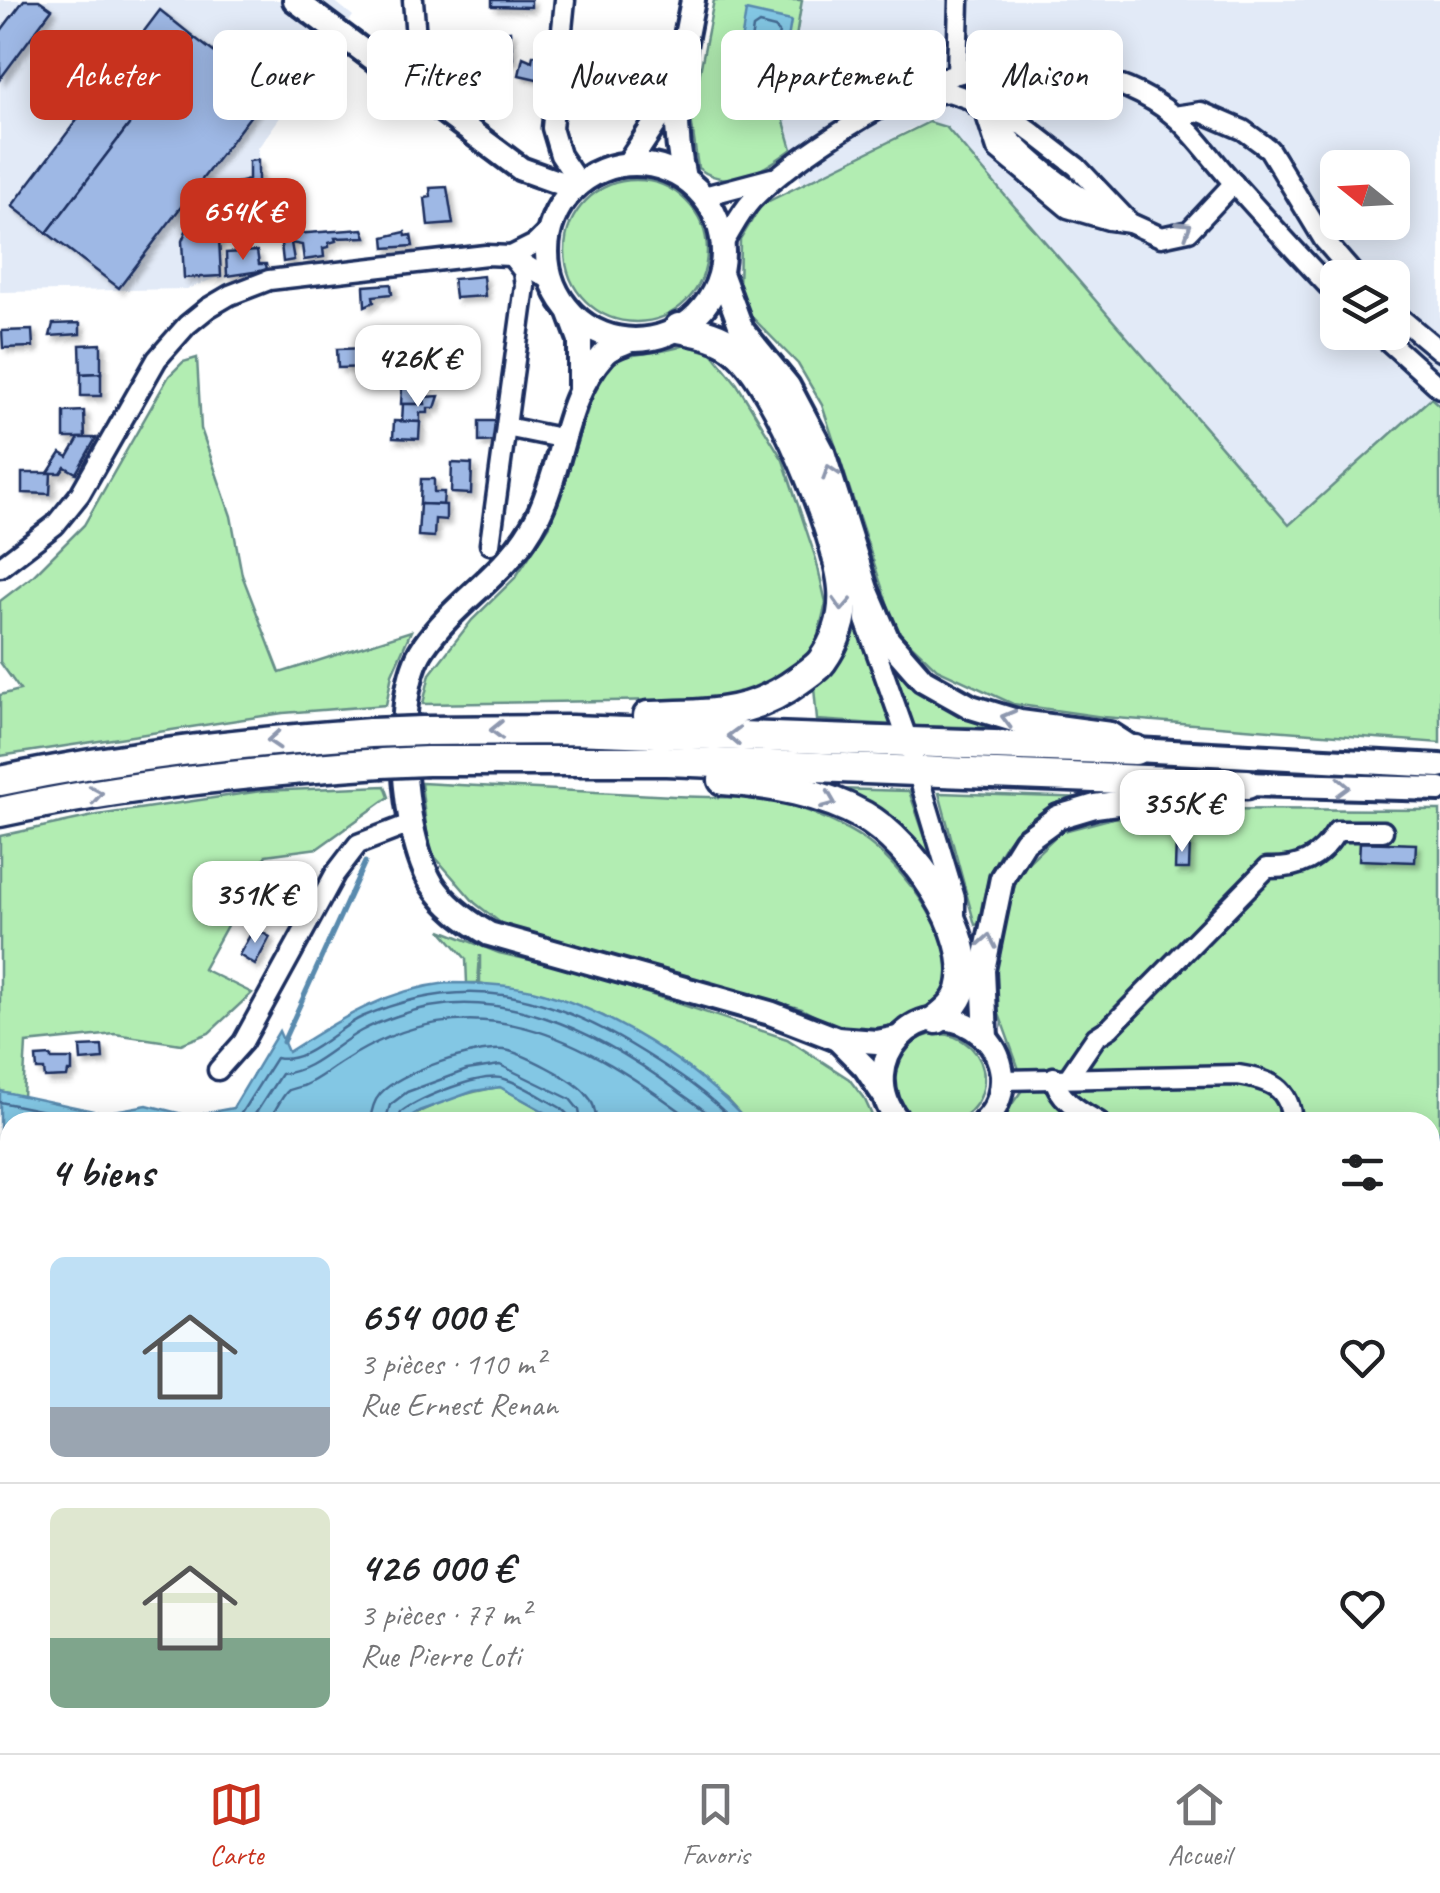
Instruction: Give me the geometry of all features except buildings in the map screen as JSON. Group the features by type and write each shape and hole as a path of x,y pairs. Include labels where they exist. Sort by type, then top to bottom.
{"highway":[{"path":"571,730 597,718 728,713 763,703 821,663 840,626 843,588 824,514 801,454 774,403 739,351 723,340 679,328"},
{"path":"0,781 241,743 423,731 571,730 1135,750"},
{"path":"569,760 598,772 783,787 864,816 902,846 933,889 955,933 961,953 961,991 951,1008 937,1019"},
{"path":"0,812 115,790 240,773 427,761 569,760 1246,784"}],"main road":[{"path":"295,0 367,55"},
{"path":"687,30 693,0"},
{"path":"454,120 521,169 542,196 552,224 548,264 552,281 580,340 580,391"},
{"path":"628,164 657,120"},
{"path":"675,120 684,178"},
{"path":"552,224 577,186 598,172 628,164 657,166 684,178 704,196 717,218 723,244 720,274 712,295 698,314 656,338 631,340 608,336 586,326 568,310"},
{"path":"521,169 577,186"},
{"path":"720,274 742,330 788,386 823,452 866,589 888,640 923,680 971,708 1020,722 1110,734 1135,750 1440,766"},
{"path":"631,340 606,352 580,391 539,514 520,547 496,576 438,628 411,670 406,695 406,794 422,866 434,888 466,921 489,934 770,1013 838,1039 877,1042 897,1038"},
{"path":"986,1038 983,970 1002,878 1025,841 1058,817 1095,806 1160,797 1214,796 1246,784 1440,789"},
{"path":"883,1094 881,1074 886,1054 897,1038 909,1028 937,1019 955,1020 986,1038 1001,1065 999,1100 991,1112"},
{"path":"838,1039 865,1067 893,1112"}],"street":[{"path":"413,0 415,30"},
{"path":"565,0 552,128 577,186"},
{"path":"957,74 959,0"},
{"path":"946,79 1008,67 1046,68 1087,76 1130,91 1174,116 1320,276"},
{"path":"1174,116 1201,112 1243,130 1269,149 1324,240 1341,260"},
{"path":"723,244 750,202 777,176 863,120"},
{"path":"988,120 997,148 1068,208 1130,223 1161,238 1188,230 1234,183"},
{"path":"1011,120 1043,138 1077,166 1130,223"},
{"path":"704,196 777,176"},
{"path":"511,256 534,244 552,224"},
{"path":"0,567 55,525 80,494 157,359 187,324 230,294 269,280 486,255 511,256 552,281"},
{"path":"490,544 524,286 522,271 511,256"},
{"path":"1410,327 1440,351"},
{"path":"1398,350 1440,388"},
{"path":"506,427 565,440"},
{"path":"866,589 865,620 908,741 955,898 955,933"},
{"path":"218,1070 243,1042 335,874 358,844 410,824"},
{"path":"1083,1112 1056,1087 1061,1078 1096,1037 1110,1028 1267,868 1289,868 1322,853 1337,831 1383,831"},
{"path":"1002,1080 1229,1074 1266,1079 1280,1087 1290,1112"}],"shaded area":[{"path":"0,0 333,0 353,16 343,30 213,30 213,120 278,120 258,148 258,185 220,196 221,276 187,289 0,292"},
{"path":"802,0 1440,0 1440,406 1430,398 1290,526 946,127 929,122 910,129 802,187 784,120 946,120 946,30 797,30"}],"green space":[{"path":"714,0 802,0 797,30 721,30 721,120 784,120 792,149 759,171 735,179 723,179 698,168 691,120 701,120 701,67"},
{"path":"929,122 946,127 1289,525 1431,398 1440,406 1440,743 1103,717 1013,704 937,669 896,630 822,405 798,364 751,316 739,295 740,240 761,205"},
{"path":"636,180 663,185 686,201 702,224 707,251 702,278 686,301 663,317 636,322 609,317 586,301 570,278 565,251 570,224 586,201 609,185"},
{"path":"685,345 712,353 737,384 783,460 816,559 826,603 815,647 785,677 729,699 423,704 430,674 472,620 515,578 550,525 602,366"},
{"path":"197,358 201,429 231,516 242,575 280,673 411,631 392,674 386,705 283,713 0,756 0,695 20,690 0,662 0,601 33,576 84,525 169,376 183,362"},
{"path":"854,609 891,725 817,720 814,688 833,667"},
{"path":"892,661 1009,728 912,726"},
{"path":"421,783 753,798 813,813 869,843 919,897 944,946 947,970 943,992 920,1017 889,1030 863,1032 838,1026 802,1009 507,928 475,903 429,850"},
{"path":"385,786 389,797 318,848 266,855 203,969 252,993 209,1033 181,1044 115,1034 26,1043 23,1097 0,1091 0,836 98,815 261,791"},
{"path":"834,789 909,791 935,866 889,821"},
{"path":"939,793 1090,798 1038,817 1013,836 995,863 979,924 975,925"},
{"path":"1186,809 1440,810 1440,1112 1006,1112 1025,1086 989,986 1001,927 1020,870 1060,832 1113,818"},
{"path":"441,930 499,953 579,971 787,1039 849,1079 870,1112 738,1112 670,1057 603,1016 480,983 480,955 478,983 467,983 466,959"},
{"path":"922,1037 956,1037 971,1047 983,1070 981,1096 970,1112 908,1112 897,1096 897,1062 907,1047"},
{"path":"500,1087 545,1112 420,1112"}],"water":[{"path":"746,11 791,21 790,30 743,30"},
{"path":"447,983 521,988 590,1010 677,1060 737,1112 545,1112 500,1087 474,1091 417,1112 212,1112 233,1108 279,1031 288,1052 383,999"},
{"path":"0,1091 98,1112 0,1112"},
{"path":"147,1105 174,1112 108,1112"}],"waterway":[{"path":"283,1042 365,862"}]}
